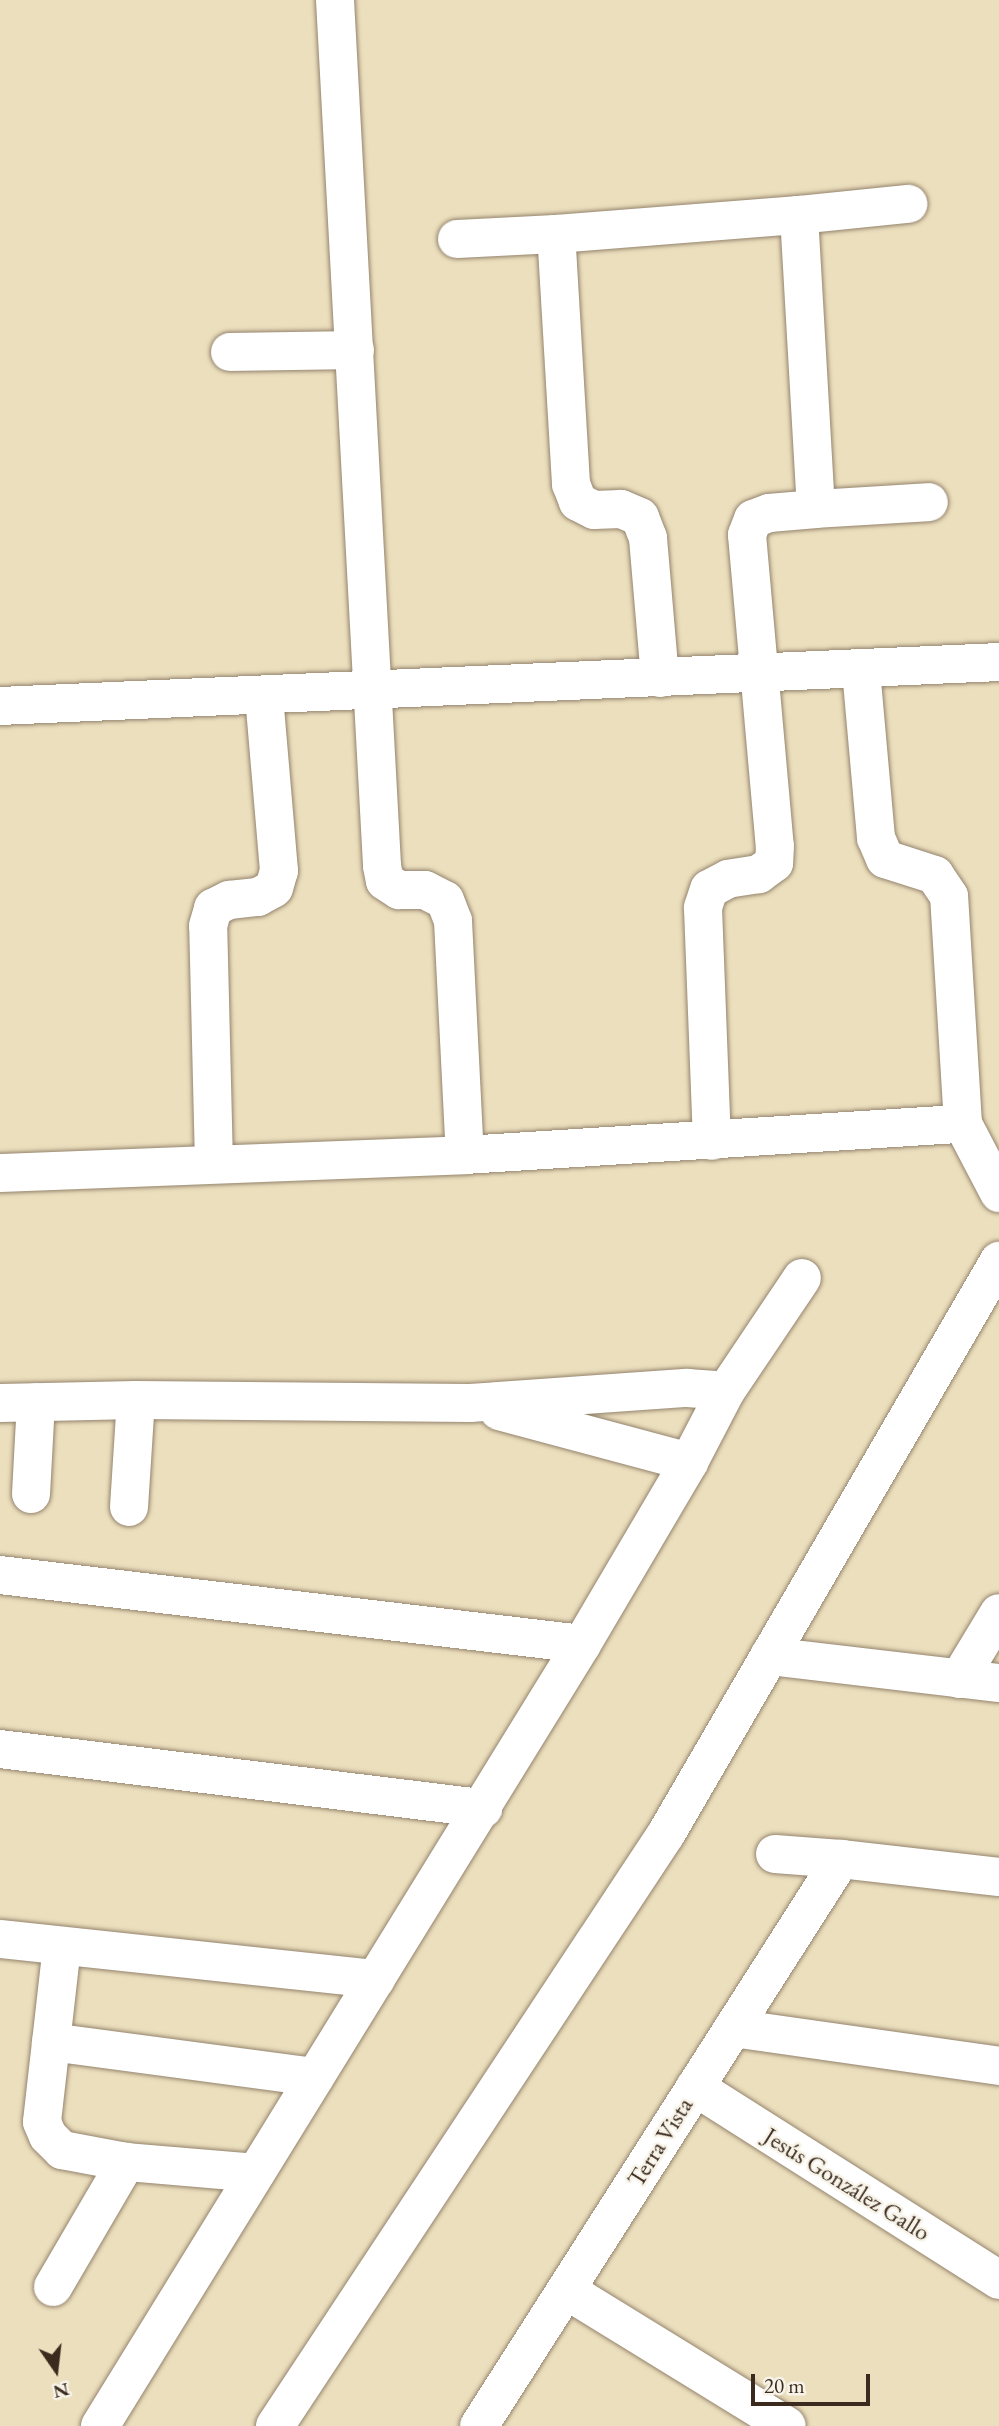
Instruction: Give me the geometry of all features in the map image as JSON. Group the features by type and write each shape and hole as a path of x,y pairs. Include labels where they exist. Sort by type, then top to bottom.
{"street":[{"path":"335,0 382,866 386,881 399,890 425,890 445,900 453,921 464,1155"},
{"path":"457,239 556,234 908,204"},
{"path":"799,215 816,509"},
{"path":"556,234 571,484 578,502 594,510 621,509 640,517 648,538 660,678"},
{"path":"230,352 355,350"},
{"path":"712,1141 703,908 709,889 728,879 759,874 774,863 775,846 747,535 753,519 769,513 929,502"},
{"path":"0,706 999,663"},
{"path":"861,669 876,838 885,859 935,875 948,896 963,1124 999,1193"},
{"path":"214,1164 208,926 213,908 229,900 258,897 274,888 279,871 264,695"},
{"path":"0,1173 464,1155 963,1124"},
{"path":"275,2426 666,1834 999,1261"},
{"path":"100,2426 483,1808 689,1462 726,1391 802,1278"},
{"path":"31,1494 18,1402 136,1400 470,1403 687,1388 726,1391"},
{"path":"129,1507 136,1400"},
{"path":"470,1403 689,1462"},
{"path":"0,1574 582,1644"},
{"path":"959,1679 999,1613"},
{"path":"769,1656 999,1684"},
{"path":"0,1749 483,1808"},
{"path":"775,1854 999,1877"},
{"name":"Terra Vista","path":"479,2426 842,1859"},
{"path":"0,1939 376,1979"},
{"path":"62,1946 42,2122 48,2136 62,2150 126,2162 256,2173"},
{"path":"733,2028 999,2066"},
{"path":"51,2042 315,2077"},
{"name":"Jesús González Gallo","path":"695,2087 999,2280"},
{"path":"53,2287 126,2162"},
{"path":"566,2290 787,2426"}]}
